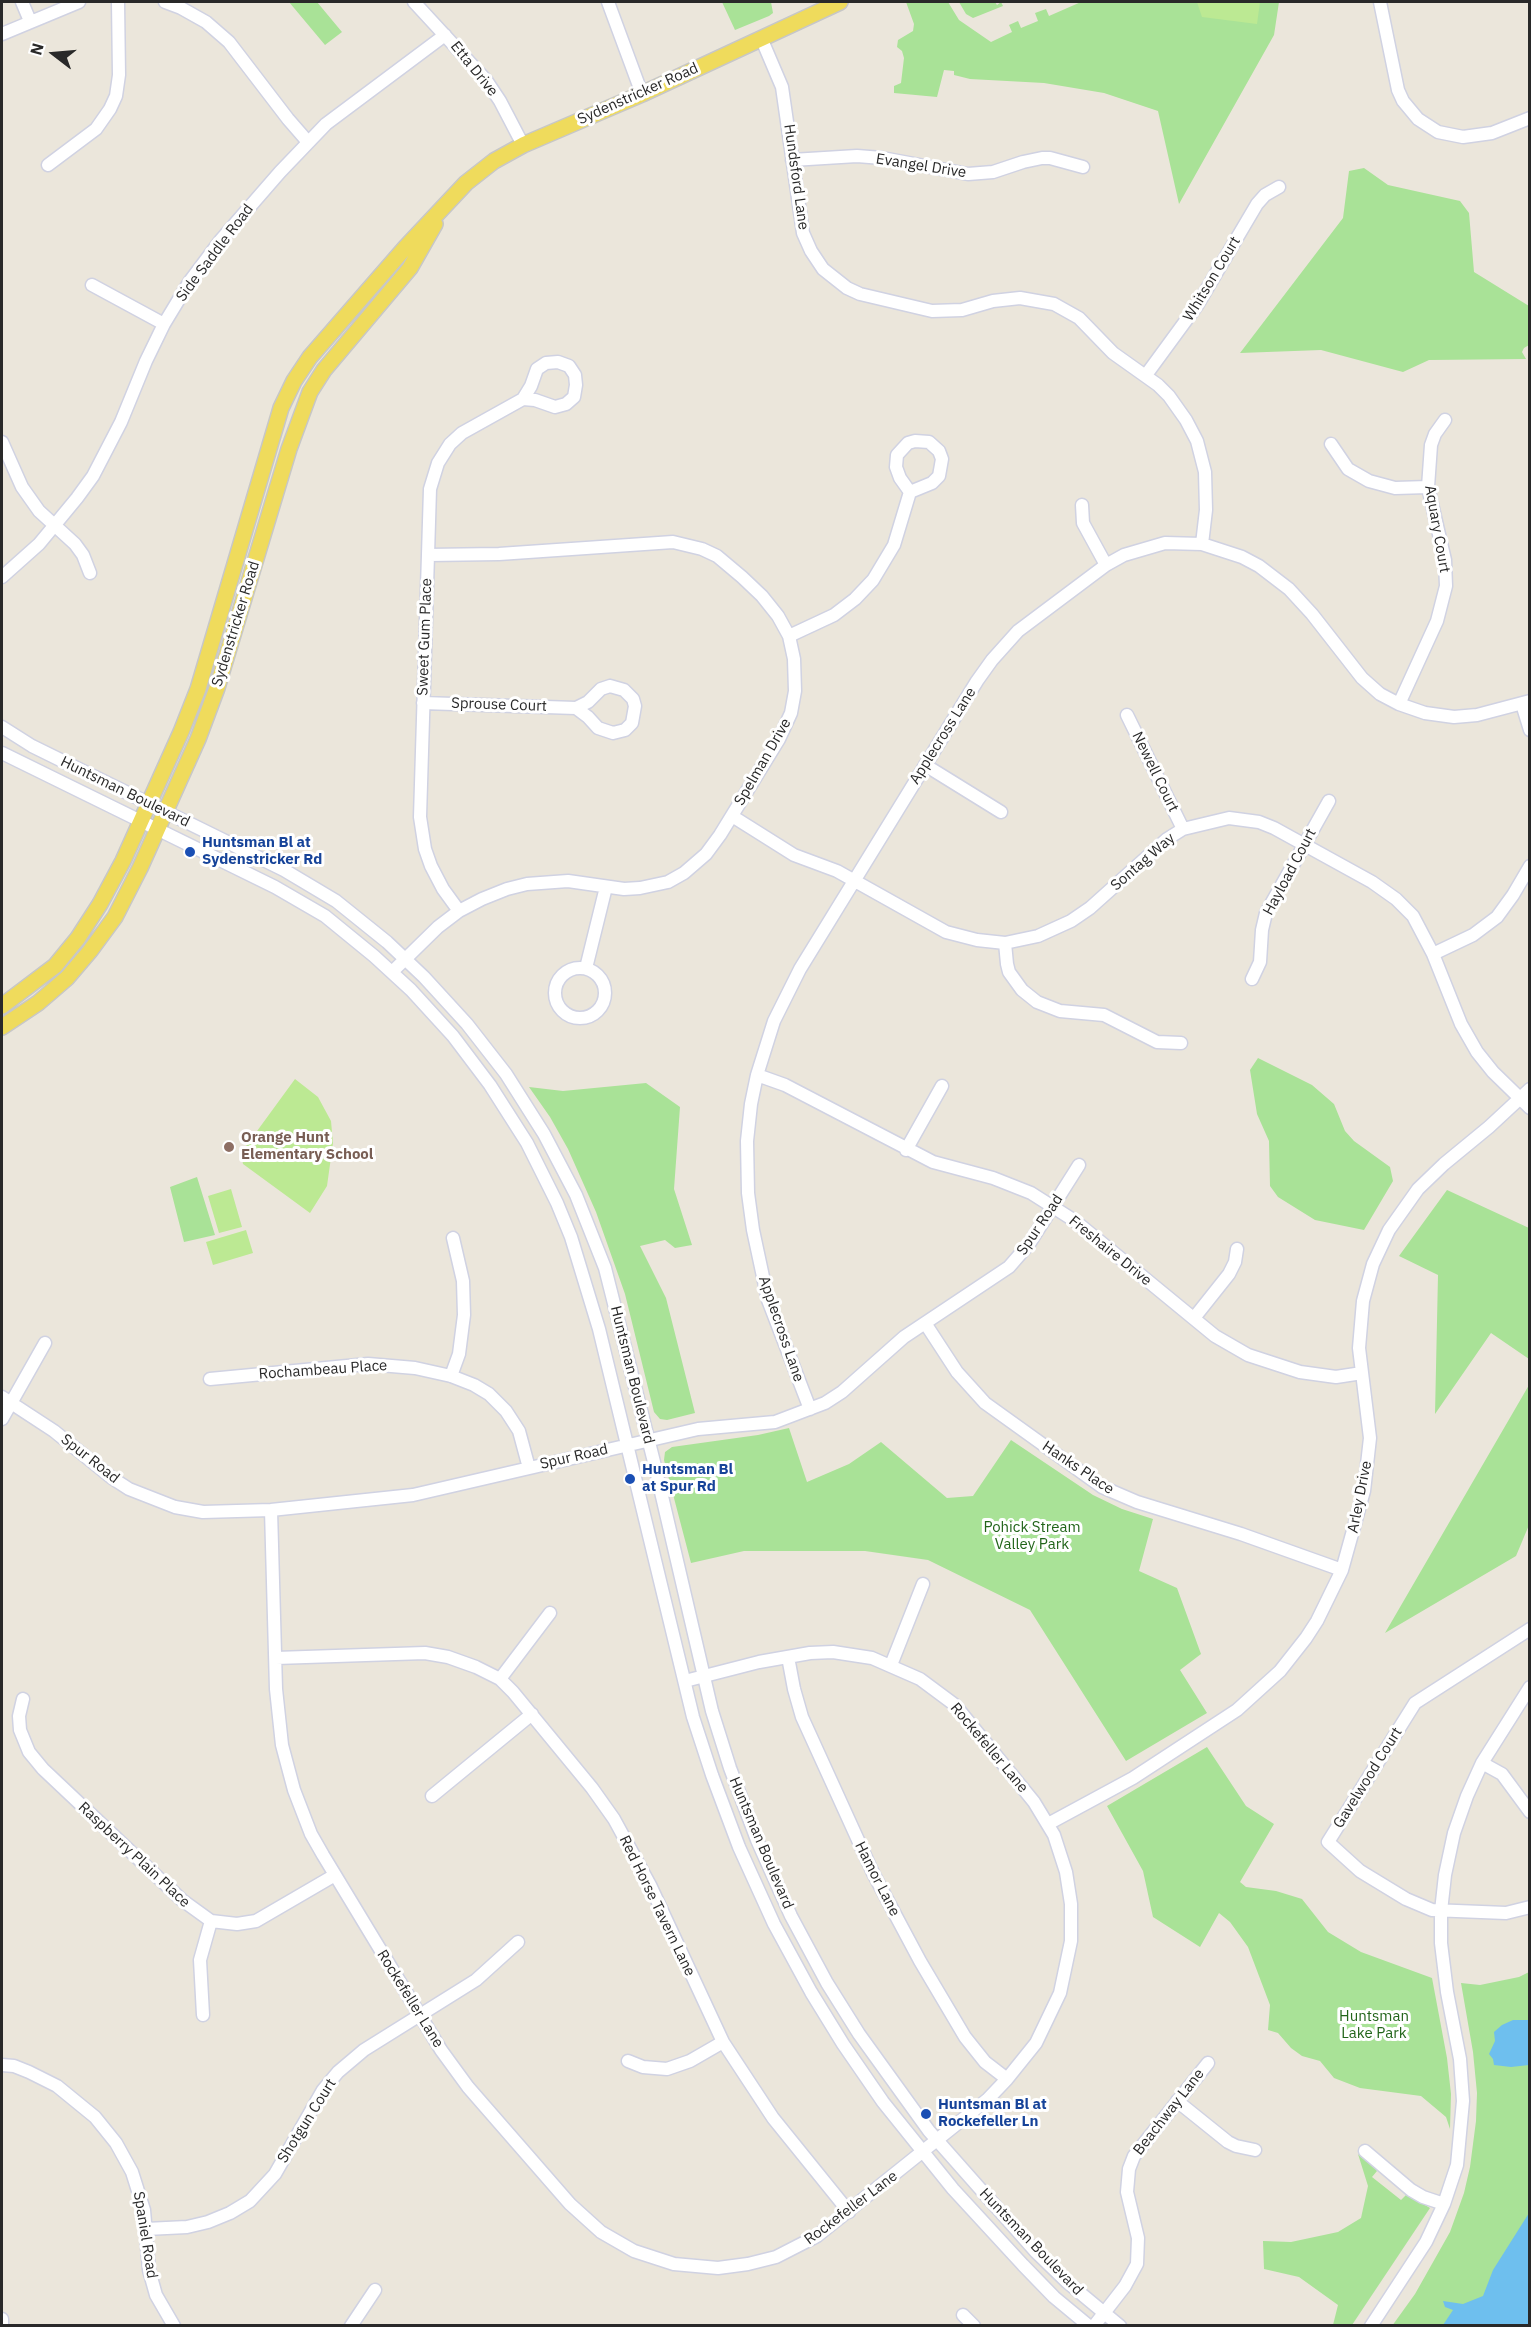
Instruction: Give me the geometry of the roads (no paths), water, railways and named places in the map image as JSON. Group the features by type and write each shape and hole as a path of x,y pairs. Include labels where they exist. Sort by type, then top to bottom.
{"main road":[{"name":"Sydenstricker Road","path":"2,1006 55,966 78,938 100,904 141,821 198,689 281,408 294,381 310,357 447,203 466,183 494,161 523,145 642,94 840,2"},
{"name":"Sydenstricker Road","path":"2,1027 38,1003 67,978 114,917 158,830 198,739 217,688 289,449 310,392 324,370 410,268 447,203"}],"street":[{"path":"22,2 30,21"},
{"path":"2,34 79,2"},
{"path":"48,165 96,129 116,96 119,75 118,2"},
{"path":"165,2 206,22 229,42 308,142"},
{"name":"Etta Drive","path":"414,2 446,34 486,80 523,145"},
{"path":"608,2 642,94"},
{"path":"1380,2 1398,90 1403,101 1418,119 1438,132 1463,137 1492,133 1530,118"},
{"name":"Side Saddle Road","path":"2,577 39,544 77,498 104,456 164,324 190,281 220,241 308,142 336,116 446,34"},
{"name":"Hundsford Lane","path":"762,39 782,87 800,221 807,243 824,269 847,288 878,300 938,312 962,310 1009,298 1029,298 1046,301 1079,318 1113,353 1146,375 1169,396 1181,411 1200,452 1207,492 1202,544"},
{"name":"Evangel Drive","path":"792,160 857,156 882,158 968,174 993,172 1042,158 1083,167"},
{"name":"Whitson Court","path":"1146,375 1198,304 1253,210 1265,195 1279,187"},
{"path":"92,285 164,324"},
{"path":"558,362 569,366 575,375 574,396 566,404 555,407 535,400 523,399 537,369 546,363 558,362"},
{"name":"Sweet Gum Place","path":"459,911 442,889 431,866 421,831 420,799 430,489 434,471 455,439 470,428 523,399"},
{"name":"Aquary Court","path":"1399,704 1437,621 1446,586 1445,560 1428,487 1431,445 1435,434 1445,420"},
{"path":"2,442 22,487 39,511 83,555 90,573"},
{"path":"929,442 939,451 942,459 939,476 932,483 910,492 900,478 896,467 897,455 908,443 929,442"},
{"path":"1331,444 1348,469 1369,481 1395,488 1428,487"},
{"path":"789,636 834,615 855,599 873,580 894,545 910,492"},
{"path":"1082,505 1083,523 1106,565"},
{"name":"Applecross Lane","path":"810,1409 768,1300 753,1230 748,1193 747,1141 757,1075 767,1039 784,998 977,681 1006,642 1036,616 1106,565 1124,555 1150,546 1179,542 1202,544 1242,557 1259,566 1289,589 1312,614 1362,678 1380,694 1399,704 1425,713 1454,717 1477,715 1526,703"},
{"name":"Spelman Drive","path":"392,972 438,927 459,911 482,899 526,884 568,881 624,889 668,882 684,873 706,854 779,740 791,713 795,691 796,671 789,636 772,607 717,556 686,544 651,543 499,554 428,555"},
{"path":"610,686 629,694 635,706 635,713 632,723 626,729 614,733 598,728 576,708 588,702 601,689 610,686"},
{"name":"Sprouse Court","path":"423,703 576,708"},
{"path":"1526,703 1530,730"},
{"name":"Newell Court","path":"1127,715 1183,829"},
{"path":"2,746 5,730"},
{"name":"Huntsman Boulevard","path":"5,730 317,888 355,915 406,958 467,1024 499,1065 544,1134 576,1196 605,1268 648,1440 702,1676 730,1768 757,1840 791,1916 827,1983 859,2034 898,2091 937,2141 1036,2252 1067,2282 1120,2325"},
{"name":"Huntsman Boulevard","path":"2,753 307,905 343,930 392,972 434,1014 471,1059 513,1119 545,1177 571,1237 588,1289 693,1717 739,1847 774,1924 811,1992 843,2044 883,2102 922,2152 1023,2265 1054,2296 1089,2325"},
{"path":"926,765 1001,812"},
{"name":"Hayload Court","path":"1252,979 1260,962 1262,930 1266,913 1329,801"},
{"name":"Sontag Way","path":"732,816 794,855 830,868 854,880 946,932 977,940 1005,943 1038,936 1071,921 1089,908 1167,839 1183,829 1216,819 1243,819 1274,828 1372,882 1396,899 1420,926 1461,1024 1477,1052 1493,1072 1530,1108"},
{"path":"1433,954 1473,935 1497,917 1530,866"},
{"path":"586,968 606,887"},
{"path":"1005,943 1009,972 1022,990 1037,1002 1060,1011 1104,1015 1157,1042 1181,1043"},
{"path":"586,968 598,975 602,981 604,1002 595,1013 589,1016 574,1017 568,1015 558,1005 555,998 556,984 565,972 571,969 586,968"},
{"name":"Freshaire Drive","path":"757,1075 785,1085 906,1150 940,1165 1014,1185 1053,1206 1075,1221 1221,1341 1248,1355 1273,1365 1326,1376 1362,1373"},
{"path":"906,1150 942,1086"},
{"name":"Arley Drive","path":"1048,1824 1133,1778 1215,1726 1250,1700 1280,1671 1306,1638 1342,1570 1364,1491 1370,1438 1359,1348 1363,1301 1373,1264 1389,1230 1407,1203 1430,1177 1530,1089"},
{"name":"Spur Road","path":"6,1400 54,1431 112,1478 149,1498 175,1507 203,1512 271,1510 413,1495 698,1429 775,1422 810,1409 842,1392 895,1345 1009,1267 1029,1244 1079,1165"},
{"path":"451,1376 459,1354 464,1315 463,1281 453,1238"},
{"path":"1194,1318 1229,1274 1235,1262 1237,1249"},
{"name":"Hanks Place","path":"925,1323 957,1372 986,1403 1102,1487 1137,1502 1241,1534 1342,1570"},
{"path":"2,1419 6,1400 45,1343"},
{"name":"Rochambeau Place","path":"210,1379 368,1364 415,1368 451,1376 489,1394 506,1411 519,1431 529,1468"},
{"name":"Rockefeller Lane","path":"271,1510 278,1718 287,1769 311,1834 335,1875 420,2017 468,2087 570,2204 601,2232 634,2251 660,2260 689,2266 718,2268 776,2257 803,2245 830,2228 988,2099 1024,2061 1047,2025 1060,1993 1069,1957 1072,1923 1069,1888 1060,1854 1048,1824 1019,1782 955,1706 920,1679 891,1665 860,1655 810,1653 759,1662 685,1681"},
{"path":"891,1665 923,1584"},
{"path":"500,1679 550,1613"},
{"name":"Gavelwood Court","path":"1441,1911 1431,1910 1406,1899 1360,1871 1328,1842 1415,1702 1530,1629"},
{"path":"1517,1637 1530,1646"},
{"name":"Red Horse Tavern Lane","path":"276,1658 425,1653 466,1662 500,1679 532,1714 592,1788 627,1840 723,2042 773,2118 849,2212"},
{"name":"Hamor Lane","path":"788,1657 802,1717 873,1873 920,1961 969,2042 985,2062 1007,2079"},
{"path":"1371,2325 1426,2242 1444,2204 1457,2165 1463,2100 1460,2059 1444,1973 1441,1911 1445,1875 1454,1833 1467,1796 1482,1763 1530,1687"},
{"name":"Raspberry Plain Place","path":"23,1698 19,1716 20,1730 32,1757 182,1900 211,1920 237,1924 256,1921 335,1875"},
{"path":"432,1796 532,1714"},
{"path":"1482,1763 1502,1774 1530,1812"},
{"path":"1441,1911 1506,1914 1530,1908"},
{"path":"203,2015 200,1960 211,1920"},
{"name":"Shotgun Court","path":"146,2229 187,2227 208,2222 230,2214 250,2201 275,2174 323,2090 338,2072 364,2050 476,1980 518,1942"},
{"path":"628,2061 643,2067 667,2069 690,2061 723,2042"},
{"name":"Beachway Lane","path":"1094,2325 1125,2286 1137,2264 1138,2238 1127,2192 1129,2169 1134,2156 1142,2143 1208,2063"},
{"name":"Spaniel Road","path":"2,2065 14,2066 50,2082 71,2095 95,2117 116,2143 132,2172 144,2210 152,2283 162,2308 174,2325"},
{"path":"1177,2101 1228,2142 1255,2150"},
{"path":"1365,2151 1411,2190 1423,2198 1444,2204"},
{"path":"351,2325 375,2290"},
{"path":"963,2315 974,2325"},
{"path":"2,2319 2,2325"}],"water":[{"path":"1513,2020 1529,2020 1529,2065 1511,2067 1494,2065 1489,2054 1495,2041 1494,2032"},
{"path":"1529,2213 1529,2325 1443,2325 1453,2310 1445,2307 1443,2301 1463,2304 1483,2296 1493,2270"}],"place":[{"name":"Huntsman Bl at Sydenstricker Rd","path":"190,852"},
{"name":"Orange Hunt Elementary School","path":"229,1147"},
{"name":"Huntsman Bl at Spur Rd","path":"630,1479"},
{"name":"Huntsman Bl at Rockefeller Ln","path":"926,2114"}],"park label":[{"name":"Pohick Stream Valley Park","path":"1032,1536"},
{"name":"Huntsman Lake Park","path":"1374,2026"}]}
